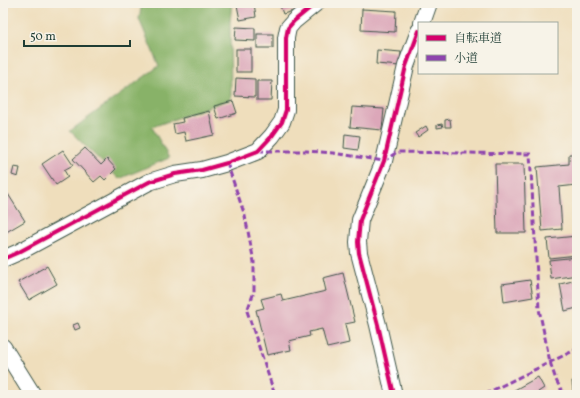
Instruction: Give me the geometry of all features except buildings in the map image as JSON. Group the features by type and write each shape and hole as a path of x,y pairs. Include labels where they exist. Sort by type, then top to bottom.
{"street":[{"path":"3,259 19,252 149,182 176,174 227,164 258,152 282,122 286,110 286,38 288,28 294,21 316,3"},
{"path":"422,22 430,3"},
{"path":"394,395 378,325 359,253 358,242 360,220 384,161 406,66 418,34"},
{"path":"3,347 33,395"}],"green space":[{"path":"142,3 232,3 230,22 231,99 152,127 169,158 119,179 70,131 159,66 139,19"}],"marked path":[{"path":"258,151 307,151 333,153 384,161 397,152 530,154 539,309 550,362 556,380 564,395"},
{"path":"227,163 245,216 254,262 254,292 247,311 275,395"},
{"path":"485,395 577,349"}],"cycle path":[{"path":"3,259 19,252 149,182 175,174 202,170 227,163 258,151 272,136 282,122 286,110 286,38 288,28 294,21 316,3"},
{"path":"394,395 378,325 359,253 358,242 360,220 384,161 406,66 418,34"}]}
